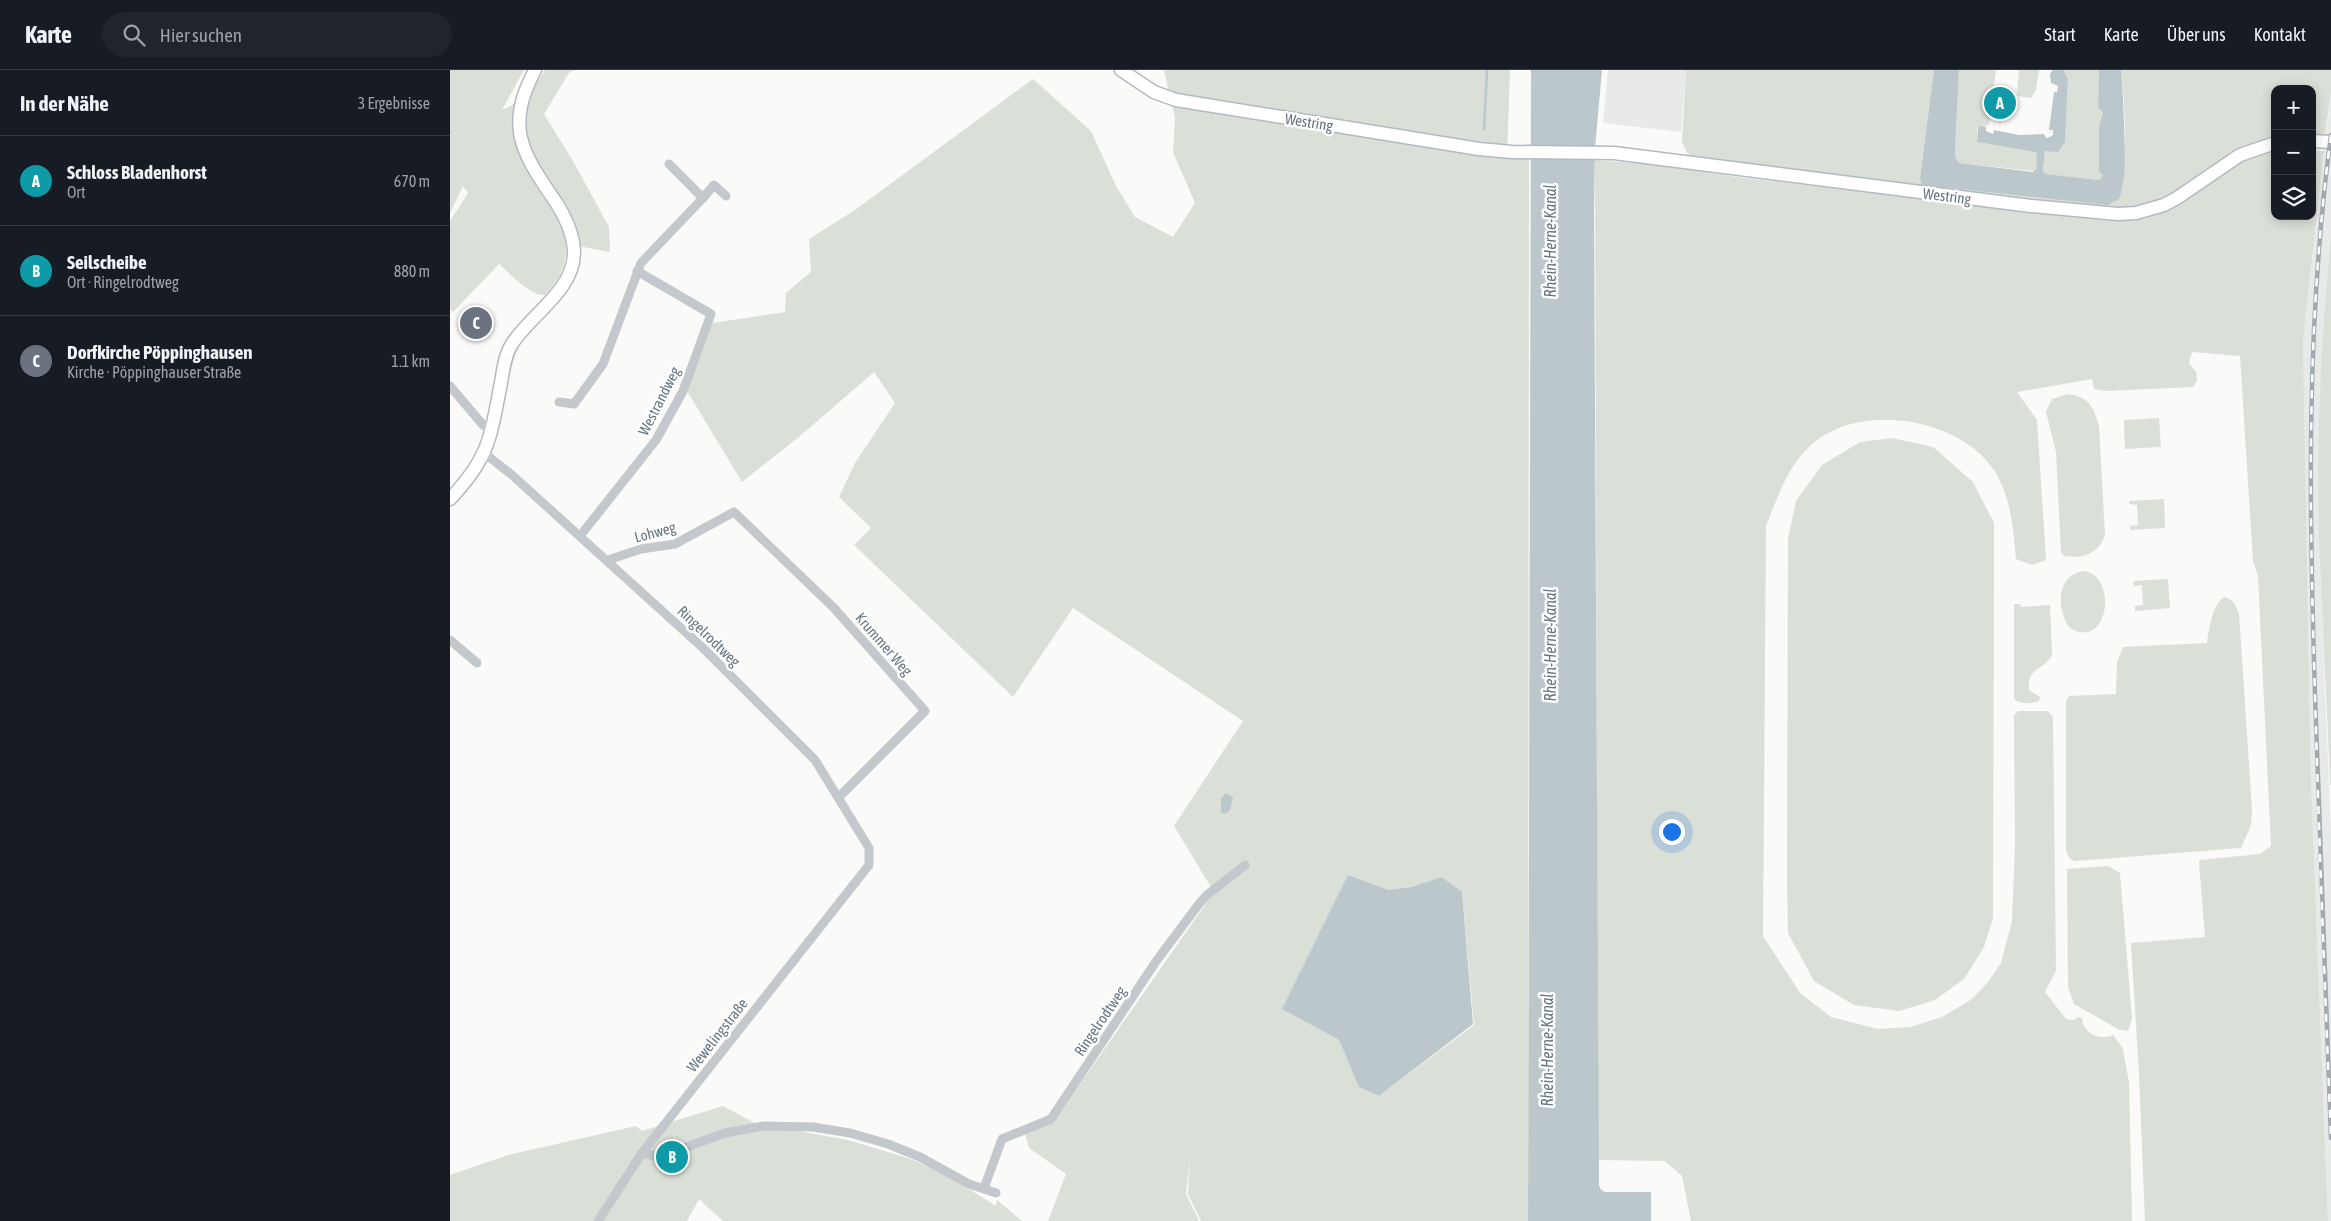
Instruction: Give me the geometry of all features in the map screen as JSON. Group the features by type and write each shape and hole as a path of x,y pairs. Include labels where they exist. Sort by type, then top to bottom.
{"main road":[{"path":"450,499 469,478 484,453 492,430 505,363 512,343 559,289 569,272 573,257 572,233 528,159 518,130 519,108 526,86 535,70"},
{"name":"Westring","path":"1121,70 1154,92 1176,100 1506,152 1604,152 2031,206 2118,214 2164,205 2182,195 2240,155 2271,145"},
{"path":"2316,141 2331,142"}],"street":[{"path":"669,164 702,198"},
{"path":"559,402 574,404 603,364 636,282 637,271 641,263 714,185 726,196"},
{"name":"Westrandweg","path":"580,536 656,440 683,391 711,314 637,271"},
{"path":"450,386 484,425 492,430"},
{"name":"Ringelrodtweg","path":"484,453 608,560 703,648 815,760 869,848 869,865 865,870"},
{"name":"Lohweg","path":"608,560 641,549 675,544 734,512"},
{"name":"Krummer Weg","path":"734,512 834,608 925,712 839,797"},
{"path":"450,640 477,663"},
{"name":"Ringelrodtweg","path":"984,1188 1002,1140 1051,1119 1157,960 1199,904 1207,895 1245,865"},
{"name":"Wewelingstraße","path":"598,1221 642,1153 865,870"},
{"path":"642,1153 659,1157 726,1133 764,1126 813,1127 850,1133 888,1144 920,1157 969,1184 996,1193"}],"shaded area":[{"path":"450,70 524,70 502,110 527,98 545,70 574,70 569,73 544,114 573,161 609,227 610,252 578,246 565,233 566,252 563,267 557,280 545,295 540,295 527,288 499,264 453,312 450,309 450,221 468,193 463,186 450,213"},
{"path":"1164,70 1510,70 1507,157 1529,157 1528,1221 1201,1221 1188,1194 1190,1159 1186,1194 1199,1221 1048,1221 1066,1174 1029,1148 1025,1133 1055,1120 1214,892 1174,826 1243,721 1073,608 1013,697 854,545 871,528 839,497 855,463 895,403 874,372 800,436 742,482 687,391 712,323 785,312 786,293 811,272 809,239 855,210 1033,79 1091,131 1116,186 1135,217 1173,237 1195,203 1173,152 1175,118","holes":["1442,877 1462,892 1474,1025 1379,1096 1359,1086 1339,1040 1283,1009 1388,890 1411,887"]},
{"path":"1608,70 1686,70 1681,132 1603,123"},
{"path":"1686,70 1934,70 1920,178 2122,190 2125,130 2121,70 2331,70 2331,92 2325,136 2316,136 2316,85 2271,85 2271,140 2169,198 2135,208 2089,208 1695,158 1687,153 1682,142"},
{"path":"1959,70 1996,70 1989,125 1977,128 1977,142 2035,152 2038,154 2035,171 1959,163 1956,159 1955,150"},
{"path":"2019,70 2039,70 2036,90 2031,98 2017,94"},
{"path":"2060,70 2099,70 2098,107 2103,113 2099,125 2099,172 2103,176 2099,180 2046,174 2043,171 2045,151 2065,142 2068,79 2063,71"},
{"path":"2331,92 2331,233 2325,300 2319,419 2320,573 2331,829 2331,1221 2328,1221 2311,781 2303,340"},
{"path":"2271,149 2271,220 2316,220 2316,150 2324,151 2303,340 2311,781 2328,1221 2145,1221 2131,943 2205,937 2200,860 2260,854 2271,846 2258,576 2253,561 2240,356 2192,352 2189,363 2196,372 2197,381 2193,387 2107,391 2094,389 2092,379 2017,392 2037,420 2046,560 2032,565 2016,559 2011,516 2006,495 1997,475 1981,455 1960,440 1936,428 1909,422 1881,420 1854,423 1830,432 1809,447 1801,455 1789,474 1766,526 1763,936 1800,993 1831,1017 1878,1029 1911,1027 1942,1017 1972,999 1988,982 2001,963 2012,921 2015,845 2014,716 2018,711 2048,711 2053,717 2056,971 2045,992 2066,1019 2082,1018 2088,1032 2103,1037 2113,1035 2123,1049 2129,1083 2132,1221 1691,1221 1682,1176 1665,1161 1598,1160 1595,160 1660,165 1737,177 2114,221 2138,217 2239,161"},
{"path":"2331,233 2330,785 2318,510 2318,464 2322,348"},
{"path":"2068,394 2081,397 2090,404 2099,427 2105,535 2099,547 2094,551 2077,557 2064,556 2061,552 2056,452 2046,412 2052,399"},
{"path":"2159,418 2161,447 2125,449 2124,420"},
{"path":"1892,438 1933,447 1973,482 1994,523 1993,918 1984,947 1964,979 1935,1000 1899,1011 1854,1005 1814,981 1788,933 1787,881 1788,539 1796,501 1822,465 1860,442"},
{"path":"2164,499 2165,528 2130,530 2130,526 2138,525 2137,505 2129,504 2129,501"},
{"path":"2083,571 2093,575 2100,583 2104,593 2105,605 2103,616 2098,625 2090,631 2080,632 2072,629 2066,623 2062,610 2061,595 2065,582 2076,573"},
{"path":"2168,579 2170,608 2135,611 2135,606 2143,605 2142,585 2134,586 2133,581"},
{"path":"2225,597 2232,601 2239,614 2252,810 2251,825 2241,848 2075,861 2070,859 2066,851 2066,701 2069,696 2116,694 2117,662 2123,647 2207,643 2214,611"},
{"path":"2014,604 2020,604 2021,607 2050,605 2052,655 2045,664 2033,673 2029,682 2029,690 2040,697 2039,701 2036,702 2022,703 2014,699"},
{"path":"2108,866 2120,873 2132,1019 2128,1031 2118,1029 2074,1004 2068,987 2067,869"},
{"path":"723,1106 766,1129 798,1131 848,1140 911,1159 950,1177 996,1206 997,1200 1022,1221 723,1221 699,1199 687,1221 450,1221 450,1175 508,1155 636,1126 642,1131"}],"water":[{"name":"Rhein-Herne-Kanal","path":"1531,70 1602,70 1595,148 1594,211 1599,1185 1601,1190 1605,1192 1651,1192 1651,1221 1528,1221"},
{"path":"1934,70 1959,70 1955,150 1956,159 1959,163 2033,172 2036,169 2037,154 2035,152 1977,142 1978,128 1981,126 1986,127 1986,131 1993,134 1994,130 2019,135 2044,134 2046,138 2053,135 2053,130 2049,130 2054,92 2057,92 2058,86 2051,83 2050,74 2053,70 2063,70 2068,79 2065,142 2058,152 2045,151 2043,171 2046,174 2099,180 2103,176 2099,172 2099,125 2103,113 2098,107 2099,70 2121,70 2125,160 2124,180 2119,199 2108,205 1922,185 1920,178"},
{"path":"1226,793 1233,797 1230,811 1224,814 1221,812 1221,799"},
{"path":"1348,875 1388,890 1411,887 1442,877 1462,892 1473,1024 1379,1096 1359,1087 1339,1040 1282,1009"}],"waterway":[{"path":"1484,129 1487,70"}],"railway":[{"path":"2331,135 2317,275 2311,414 2311,554 2331,1138"}],"place":[{"name":"Schloss Bladenhorst","path":"2000,103"},
{"name":"Dorfkirche Pöppinghausen","path":"476,323"},
{"name":"Seilscheibe","path":"672,1157"}]}
